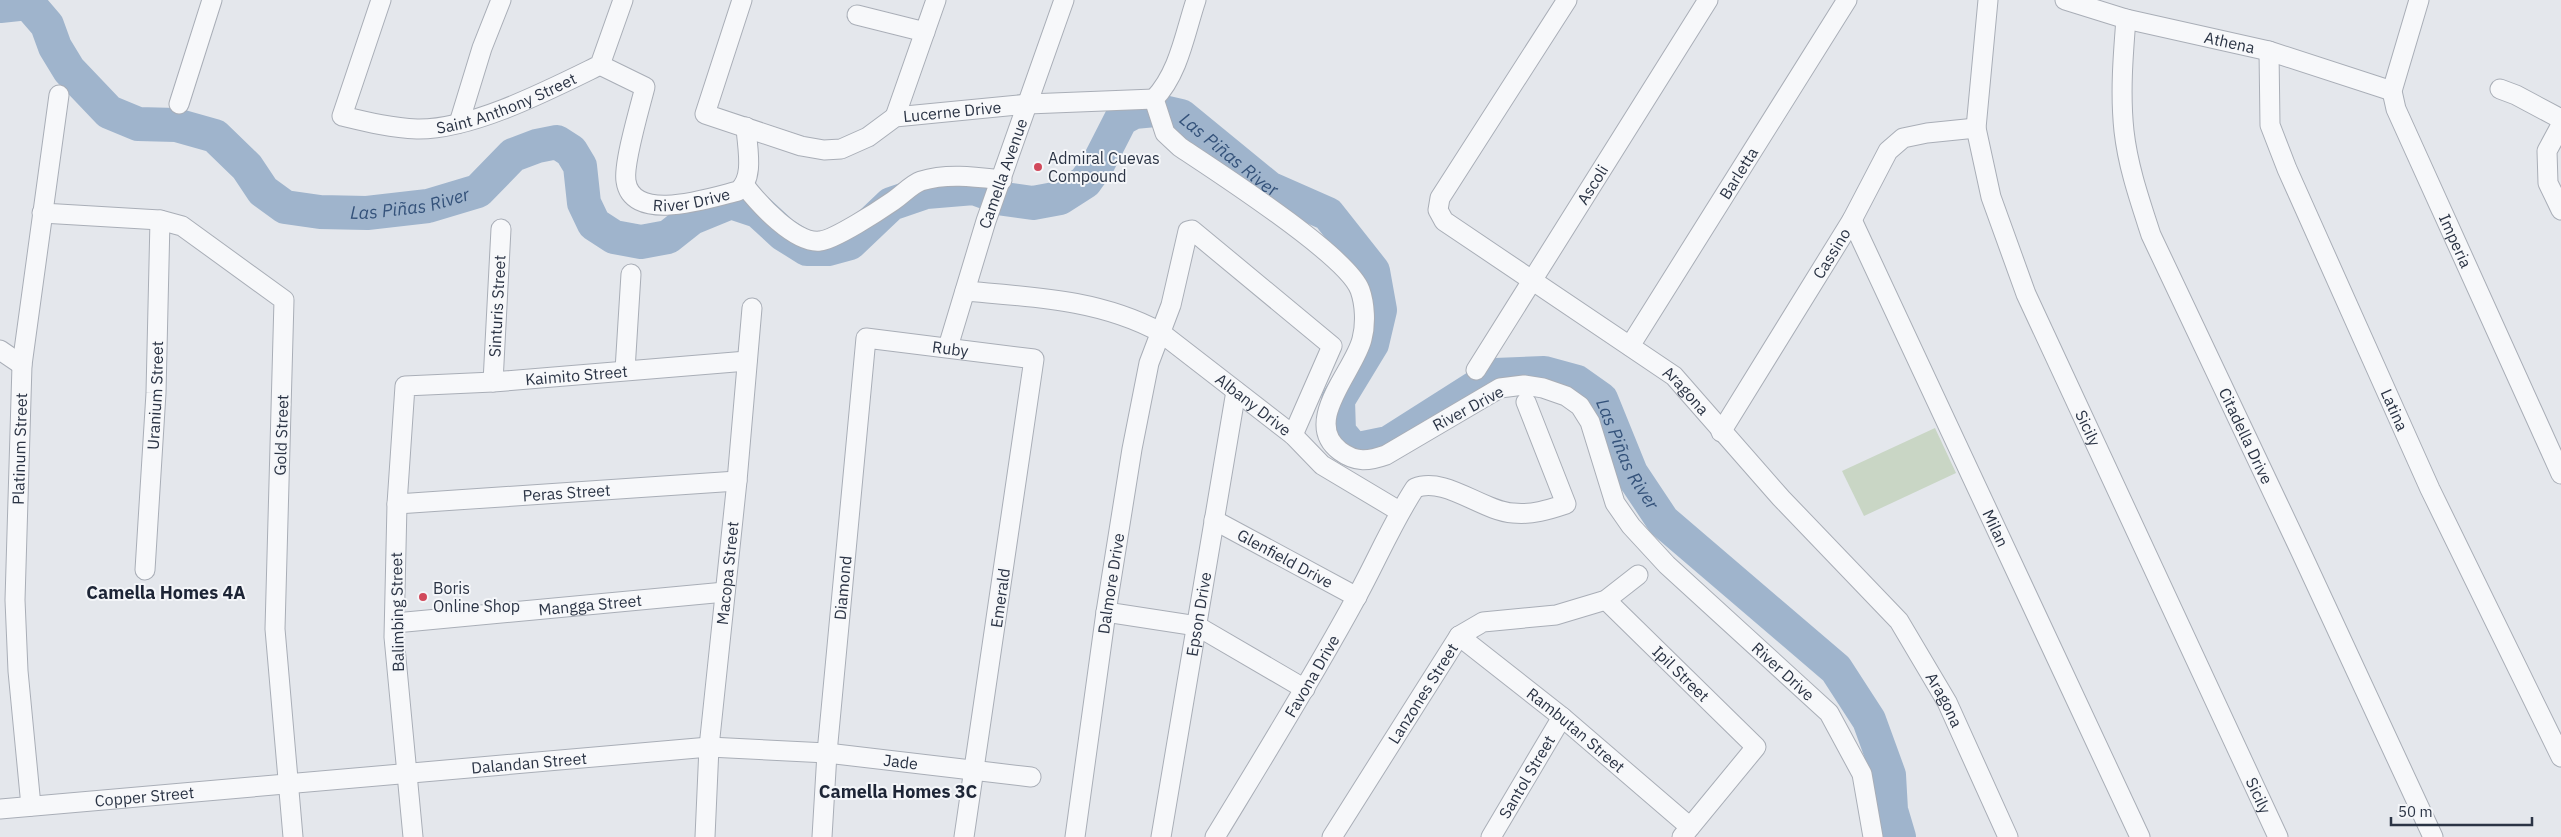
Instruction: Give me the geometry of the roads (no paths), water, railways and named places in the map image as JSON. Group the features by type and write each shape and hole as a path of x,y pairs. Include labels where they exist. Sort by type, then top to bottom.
{"street":[{"path":"179,104 212,0"},
{"name":"Saint Anthony Street","path":"381,0 342,116 383,126 419,129 460,123 528,100 600,65"},
{"path":"460,123 482,48 500,0"},
{"path":"600,65 623,0"},
{"name":"Lucerne Drive","path":"742,0 705,114 801,146 824,150 841,149 868,137 895,117 1028,104 1155,103"},
{"path":"895,117 936,0"},
{"name":"Camella Avenue","path":"948,347 986,221 1064,0"},
{"path":"1155,103 1176,63 1196,0"},
{"name":"Aragona","path":"1567,0 1440,198 1438,210 1444,221 1674,376 1721,432 1899,621 1946,702 2008,837"},
{"name":"Ascoli","path":"1476,370 1708,0"},
{"name":"Barletta","path":"1630,346 1847,0"},
{"name":"Sicily","path":"1988,0 1976,128 1991,197 2026,294 2278,837"},
{"name":"Athena","path":"2065,0 2126,19 2269,51 2392,91"},
{"path":"2392,91 2419,0"},
{"path":"857,15 925,32"},
{"name":"Citadella Drive","path":"2126,19 2122,71 2124,131 2135,186 2151,235 2309,567 2433,837"},
{"name":"Latina","path":"2269,51 2270,125 2287,169 2430,489 2561,756"},
{"name":"River Drive","path":"600,65 645,87 625,181 632,196 646,205 668,206 738,191 745,186 748,177 746,127"},
{"path":"2500,89 2516,95 2561,119"},
{"name":"Imperia","path":"2392,91 2396,109 2561,474"},
{"name":"Platinum Street","path":"31,806 18,671 15,600 22,365 59,94"},
{"name":"River Drive","path":"1155,103 1165,133 1180,147 1314,242 1351,274 1360,290 1364,328 1362,341 1334,395 1326,416 1328,436 1336,449 1350,459 1368,461 1386,454 1500,388 1524,385 1543,388 1566,396 1580,406 1590,422 1615,503 1630,526 1668,565 1829,713 1862,774 1874,837"},
{"path":"2561,125 2547,151 2548,183 2561,210"},
{"name":"Cassino","path":"1721,432 1852,220 1888,151 1903,138 1927,133 1976,128"},
{"path":"745,186 759,204 794,233 807,240 821,241 892,202 920,181 946,176 1000,183"},
{"name":"Gold Street","path":"42,213 160,220 182,226 284,300 275,629 293,837"},
{"name":"Uranium Street","path":"145,570 156,392 160,220"},
{"name":"Milan","path":"1852,220 2140,837"},
{"name":"Sinturis Street","path":"493,382 501,229"},
{"name":"Dalmore Drive","path":"1075,837 1106,612 1132,449 1149,362 1171,305 1186,234 1192,230 1332,346 1293,435"},
{"path":"625,370 631,274"},
{"name":"Albany Drive","path":"965,290 1072,302 1101,308 1140,322 1160,332 1293,435 1322,464 1399,511"},
{"name":"Macopa Street","path":"705,837 709,747 737,481 752,308"},
{"name":"Ruby","path":"866,338 1034,359"},
{"name":"Diamond","path":"822,837 827,753 866,338"},
{"path":"0,350 22,365"},
{"name":"Emerald","path":"964,837 976,769 1034,359"},
{"name":"Kaimito Street","path":"406,386 493,382 747,361"},
{"name":"Balimbing Street","path":"406,386 397,504 395,623 413,837"},
{"name":"Epson Drive","path":"1161,837 1236,391"},
{"name":"Favona Drive","path":"1215,837 1305,689 1357,597 1399,511 1415,488 1431,484 1511,513 1540,512 1566,504 1526,402"},
{"name":"Peras Street","path":"397,504 737,481"},
{"name":"Glenfield Drive","path":"1214,520 1357,597"},
{"name":"Lanzones Street","path":"1332,837 1459,636 1483,622 1556,616 1606,600 1638,575"},
{"name":"Mangga Street","path":"395,623 725,592"},
{"name":"Ipil Street","path":"1606,600 1756,747 1686,832"},
{"path":"1106,612 1197,626 1305,689"},
{"name":"Rambutan Street","path":"1459,636 1562,718 1686,832"},
{"name":"Santol Street","path":"1491,837 1562,718"},
{"name":"Dalandan Street","path":"289,784 709,747 769,749"},
{"name":"Jade","path":"769,749 827,753 976,769 1031,777"},
{"name":"Copper Street","path":"0,809 289,784"}],"waterway":[{"name":"Las Piñas River","path":"0,6 28,3 47,25 55,47 69,70 109,112 138,124 176,125 215,136 247,167 263,191 285,207 320,212 367,213 428,206 478,191 513,155 537,146 557,142 571,151 580,166 584,203 594,224 614,237 641,242 668,237 692,218 731,202 758,211 783,234 807,249 828,249 850,243 891,204 926,192 974,188 1004,199 1033,203 1060,198 1085,182 1098,164 1121,119 1134,112 1155,110 1181,116 1269,188 1328,214 1373,271 1380,310 1372,344 1338,400 1339,432 1354,450 1388,443 1495,375 1544,373 1577,382 1601,399 1631,473 1663,521 1836,669 1869,720 1889,775 1891,810 1899,837"}],"place":[{"name":"Admiral Cuevas Compound","path":"1038,167"},
{"name":"Boris Online Shop","path":"423,597"}],"district":[{"name":"Camella Homes 4A","path":"166,593"},
{"name":"Camella Homes 3C","path":"898,792"}]}
